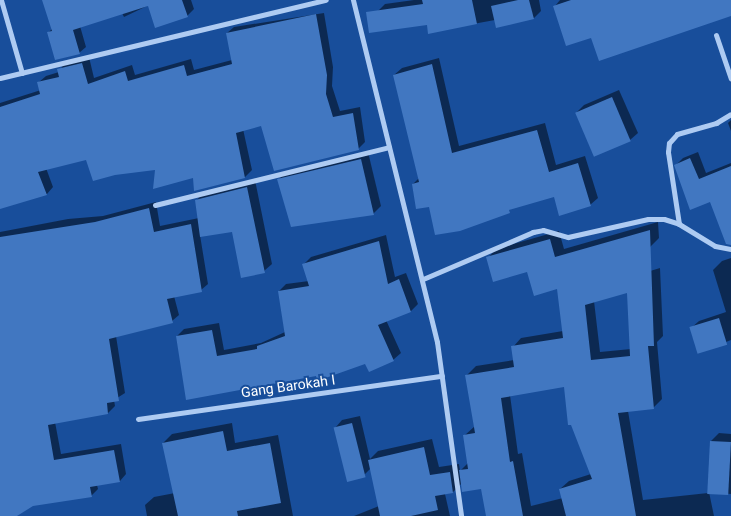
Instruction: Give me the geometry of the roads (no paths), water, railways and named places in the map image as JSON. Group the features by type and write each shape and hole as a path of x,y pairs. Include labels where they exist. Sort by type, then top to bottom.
{"street":[{"path":"1,0 22,73"},
{"path":"0,78 326,0"},
{"path":"353,0 423,279 442,376 461,516"},
{"path":"716,35 731,80"},
{"path":"679,224 668,152 669,143 677,134 716,123 731,114"},
{"path":"155,205 389,147"},
{"path":"423,279 533,232 543,230 568,237 648,219 664,219 679,224 715,246 731,249"},
{"name":"Gang Barokah I","path":"138,419 442,376"}]}
